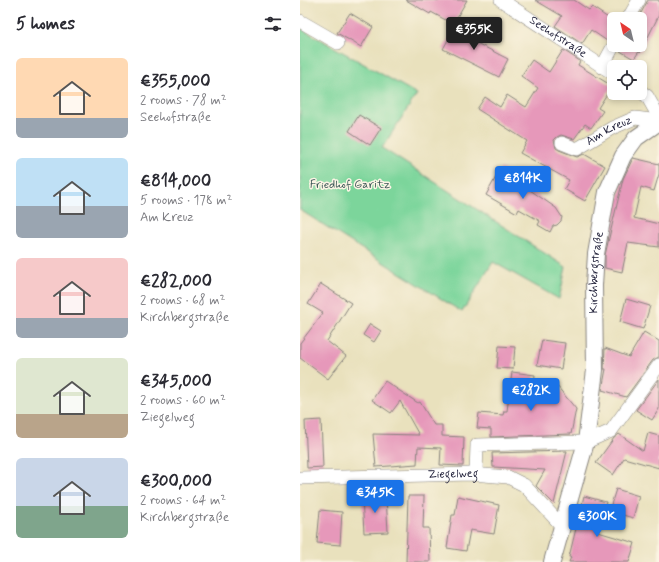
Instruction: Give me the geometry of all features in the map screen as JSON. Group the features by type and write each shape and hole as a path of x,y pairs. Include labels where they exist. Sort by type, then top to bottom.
{"street":[{"name":"Seehofstraße","path":"501,0 607,70"},
{"path":"632,12 639,0"},
{"path":"300,21 338,43"},
{"path":"602,67 610,52"},
{"path":"647,95 659,117"},
{"name":"Am Kreuz","path":"562,143 577,149 612,128 635,118 659,121"},
{"name":"Kirchbergstraße","path":"552,562 586,442 596,370 594,285 596,254 607,192 623,156 636,138 659,121"},
{"path":"476,474 478,445 586,442 611,431 659,365"},
{"name":"Ziegelweg","path":"300,478 476,474 508,477 524,485 562,526"}],"green space":[{"name":"Friedhof Garitz","path":"300,28 417,94 382,148 566,267 559,299 493,262 462,312 300,210"}],"building":[{"path":"406,0 467,0 453,24 431,12 430,14"},
{"path":"535,0 574,0 589,10 592,7 607,17 607,41 591,30 582,44 555,26 562,16"},
{"path":"648,0 659,0 659,15 647,39 647,12 642,12"},
{"path":"350,13 373,27 361,47 337,33"},
{"path":"458,22 472,30 467,38 508,59 499,77 443,49"},
{"path":"563,50 580,61 578,65 607,83 607,94 598,108 603,111 591,128 585,124 574,139 561,135 554,140 556,148 559,150 577,157 584,154 605,166 585,201 564,189 569,180 520,153 527,141 477,109 485,97 500,107 507,95 526,107 538,88 521,76 532,60 549,72"},
{"path":"622,52 639,52 634,59"},
{"path":"359,115 381,128 370,145 349,131"},
{"path":"633,158 659,164 659,174 654,191 641,187 634,218 659,224 659,247 628,243 622,272 605,268 605,255 623,179"},
{"path":"501,168 531,185 530,190 556,208 562,217 561,221 557,225 553,226 550,232 538,225 540,221 519,209 517,213 486,195"},
{"path":"321,284 351,303 327,341 346,356 328,379 300,358 300,343 323,313 308,304"},
{"path":"626,299 650,306 643,329 620,322"},
{"path":"370,324 381,331 374,342 363,335"},
{"path":"644,332 659,341 659,357 653,360 626,397 602,390 606,369 604,369 605,348 629,357"},
{"path":"542,340 565,343 561,369 537,365"},
{"path":"499,346 515,347 513,369 497,368"},
{"path":"512,372 535,375 532,403 557,386 576,409 571,434 491,437 491,429 477,428 479,413 503,415 504,411 507,411"},
{"path":"659,379 659,409 652,420 636,410"},
{"path":"385,381 418,403 420,402 434,425 442,425 442,436 464,437 463,466 440,465 441,448 418,447 417,464 376,467 373,434 419,435 400,401 391,413 372,400"},
{"path":"321,420 323,467 307,468 305,421"},
{"path":"648,433 659,436 659,468 624,458 613,475 596,463 614,438 619,434 643,451"},
{"path":"567,451 554,504 536,486 545,470 493,467 492,453"},
{"path":"616,489 639,496 633,518 609,511"},
{"path":"386,496 388,532 364,533 362,497"},
{"path":"408,496 424,496 423,528 429,528 430,562 406,562"},
{"path":"458,496 499,505 494,534 470,530 466,551 447,548 452,515 455,515"},
{"path":"584,496 606,502 598,532 635,543 629,562 569,562"},
{"path":"320,510 342,512 340,545 317,543"}]}
